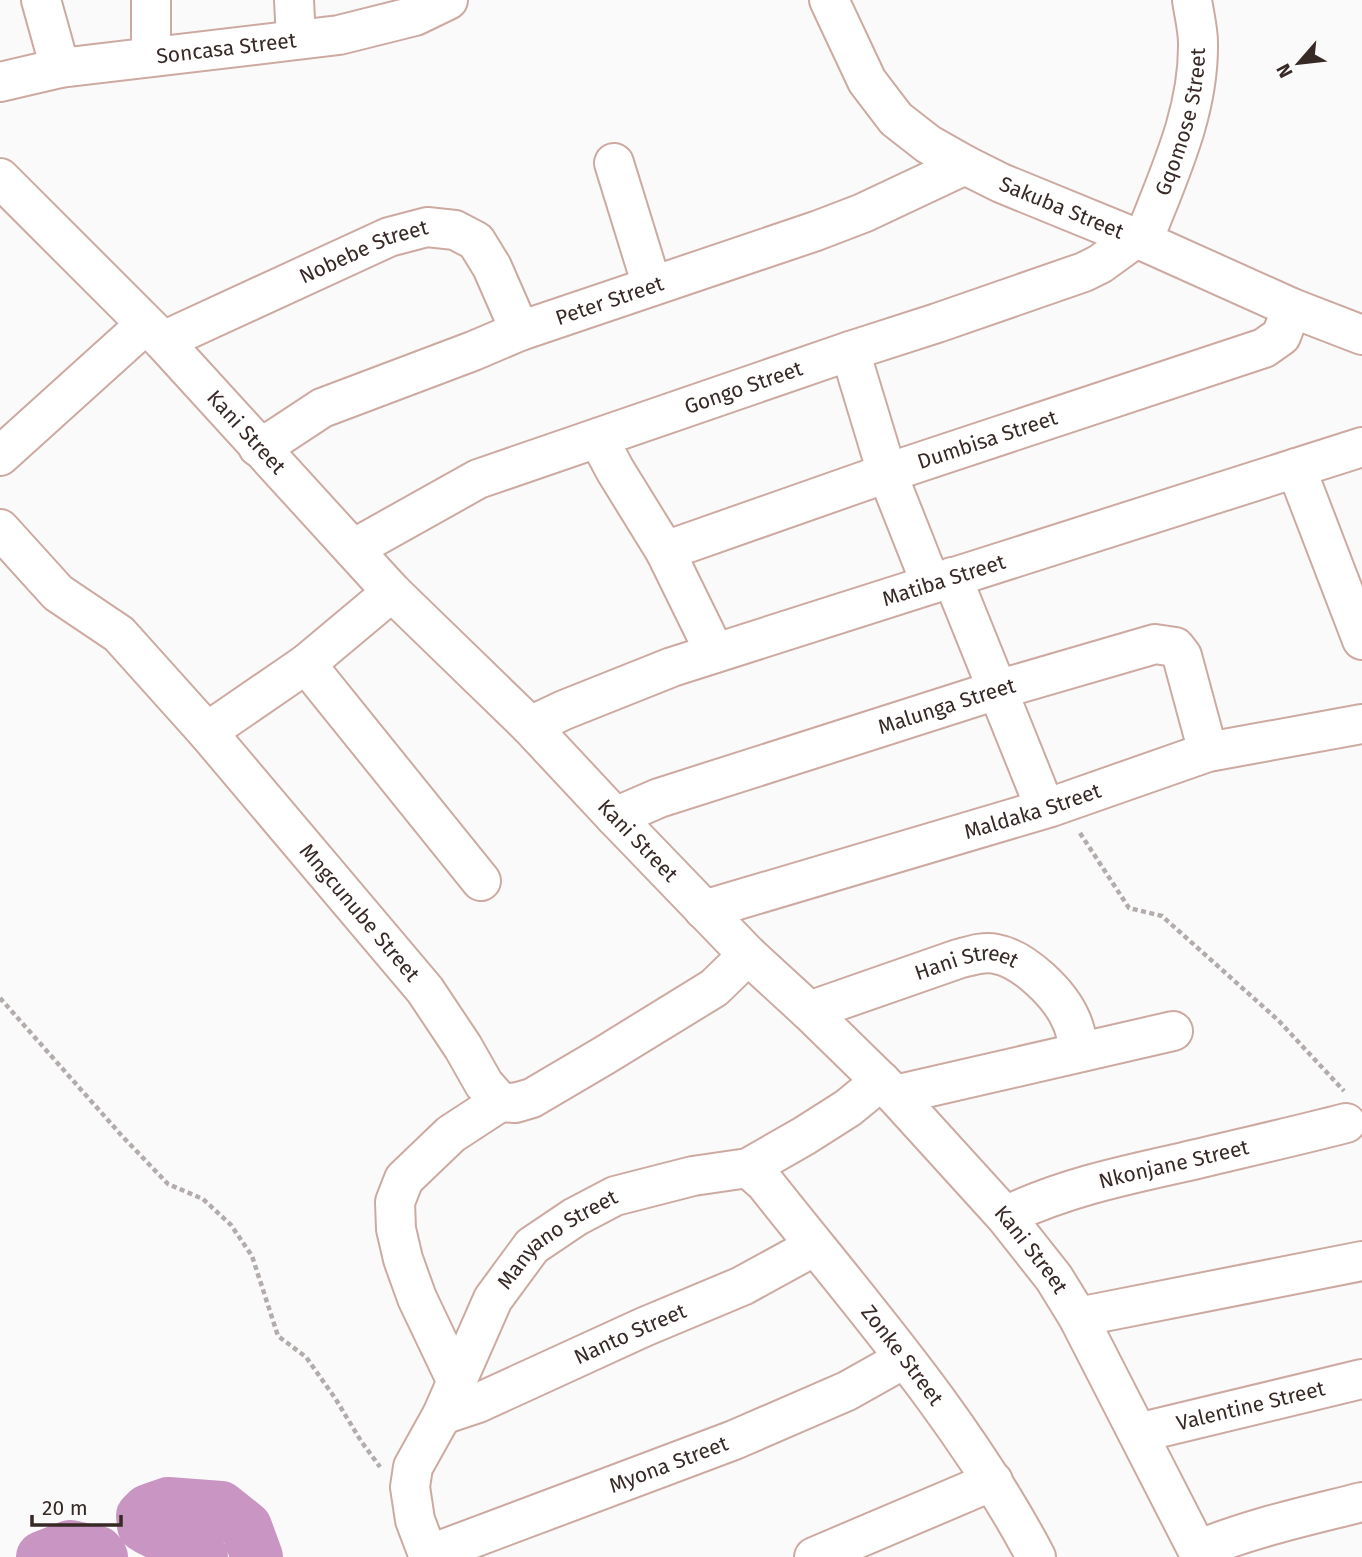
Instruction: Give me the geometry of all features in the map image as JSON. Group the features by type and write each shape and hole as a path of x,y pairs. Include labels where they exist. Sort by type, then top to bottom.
{"street":[{"path":"41,0 60,68"},
{"path":"151,57 152,0"},
{"path":"294,0 296,39"},
{"name":"Sakuba Street","path":"829,0 867,81 896,118 928,144 1000,183 1139,239 1362,335"},
{"name":"Gqomose Street","path":"1139,239 1181,142 1195,94 1199,41 1192,0"},
{"name":"Soncasa Street","path":"0,82 60,68 339,35 415,16 433,4"},
{"path":"614,163 652,286"},
{"name":"Peter Street","path":"258,447 323,408 520,331 851,217 965,165"},
{"name":"Kani Street","path":"0,178 154,333 392,592 530,726 748,955 888,1088 1005,1216 1054,1278 1078,1317 1200,1553"},
{"name":"Nobebe Street","path":"0,456 154,333 389,237 427,226 455,230 476,241 492,267 520,331"},
{"name":"Gongo Street","path":"354,549 478,480 1084,272 1139,239"},
{"name":"Dumbisa Street","path":"665,551 887,473 1264,348 1281,336 1292,307"},
{"path":"850,351 887,473 1053,806"},
{"path":"598,438 665,551 715,653"},
{"name":"Matiba Street","path":"530,726 672,667 1362,447"},
{"path":"1296,468 1354,597 1362,640"},
{"name":"Mngcunube Street","path":"0,528 58,593 119,634 207,732 425,990 484,1084 500,1102"},
{"path":"207,732 306,664 392,592"},
{"name":"Malunga Street","path":"615,817 659,798 997,690 1155,643 1175,647 1182,656 1208,752"},
{"path":"306,664 481,881"},
{"name":"Maldaka Street","path":"704,910 1053,806 1208,752 1362,724"},
{"name":"Hani Street","path":"809,1011 958,959 979,953 996,954 1016,962 1049,986 1071,1020 1080,1052"},
{"path":"456,1380 417,1298 403,1259 396,1229 395,1202 404,1179 451,1134 500,1102 515,1103 532,1098 595,1061 714,988 748,955"},
{"path":"888,1088 1080,1052 1173,1031"},
{"name":"Manyano Street","path":"429,1556 415,1520 410,1486 413,1467 442,1415 492,1299 532,1246 575,1217 615,1196 694,1176 748,1168 848,1108 888,1088"},
{"name":"Nkonjane Street","path":"1005,1216 1037,1201 1104,1179 1286,1139 1349,1111"},
{"name":"Zonke Street","path":"748,1168 765,1183 962,1435 993,1481 1036,1557"},
{"name":"Nanto Street","path":"442,1415 478,1403 742,1286 815,1246"},
{"path":"1078,1317 1362,1261"},
{"name":"Myona Street","path":"429,1556 734,1440 846,1391 904,1359"},
{"name":"Valentine Street","path":"1138,1433 1362,1379"},
{"path":"814,1557 993,1481"},
{"path":"1200,1553 1225,1539 1262,1527 1362,1502"}],"path":[{"path":"1053,806 1129,908 1161,916 1278,1020 1349,1111"},
{"path":"0,998 168,1184 203,1199 232,1225 252,1256 278,1336 306,1357 379,1466 410,1486"}],"waterway":[{"path":"202,1557 188,1547 143,1526 142,1516 148,1510 168,1503 221,1507 246,1527 257,1557"},
{"path":"42,1557 70,1546 98,1552 102,1557"}]}
